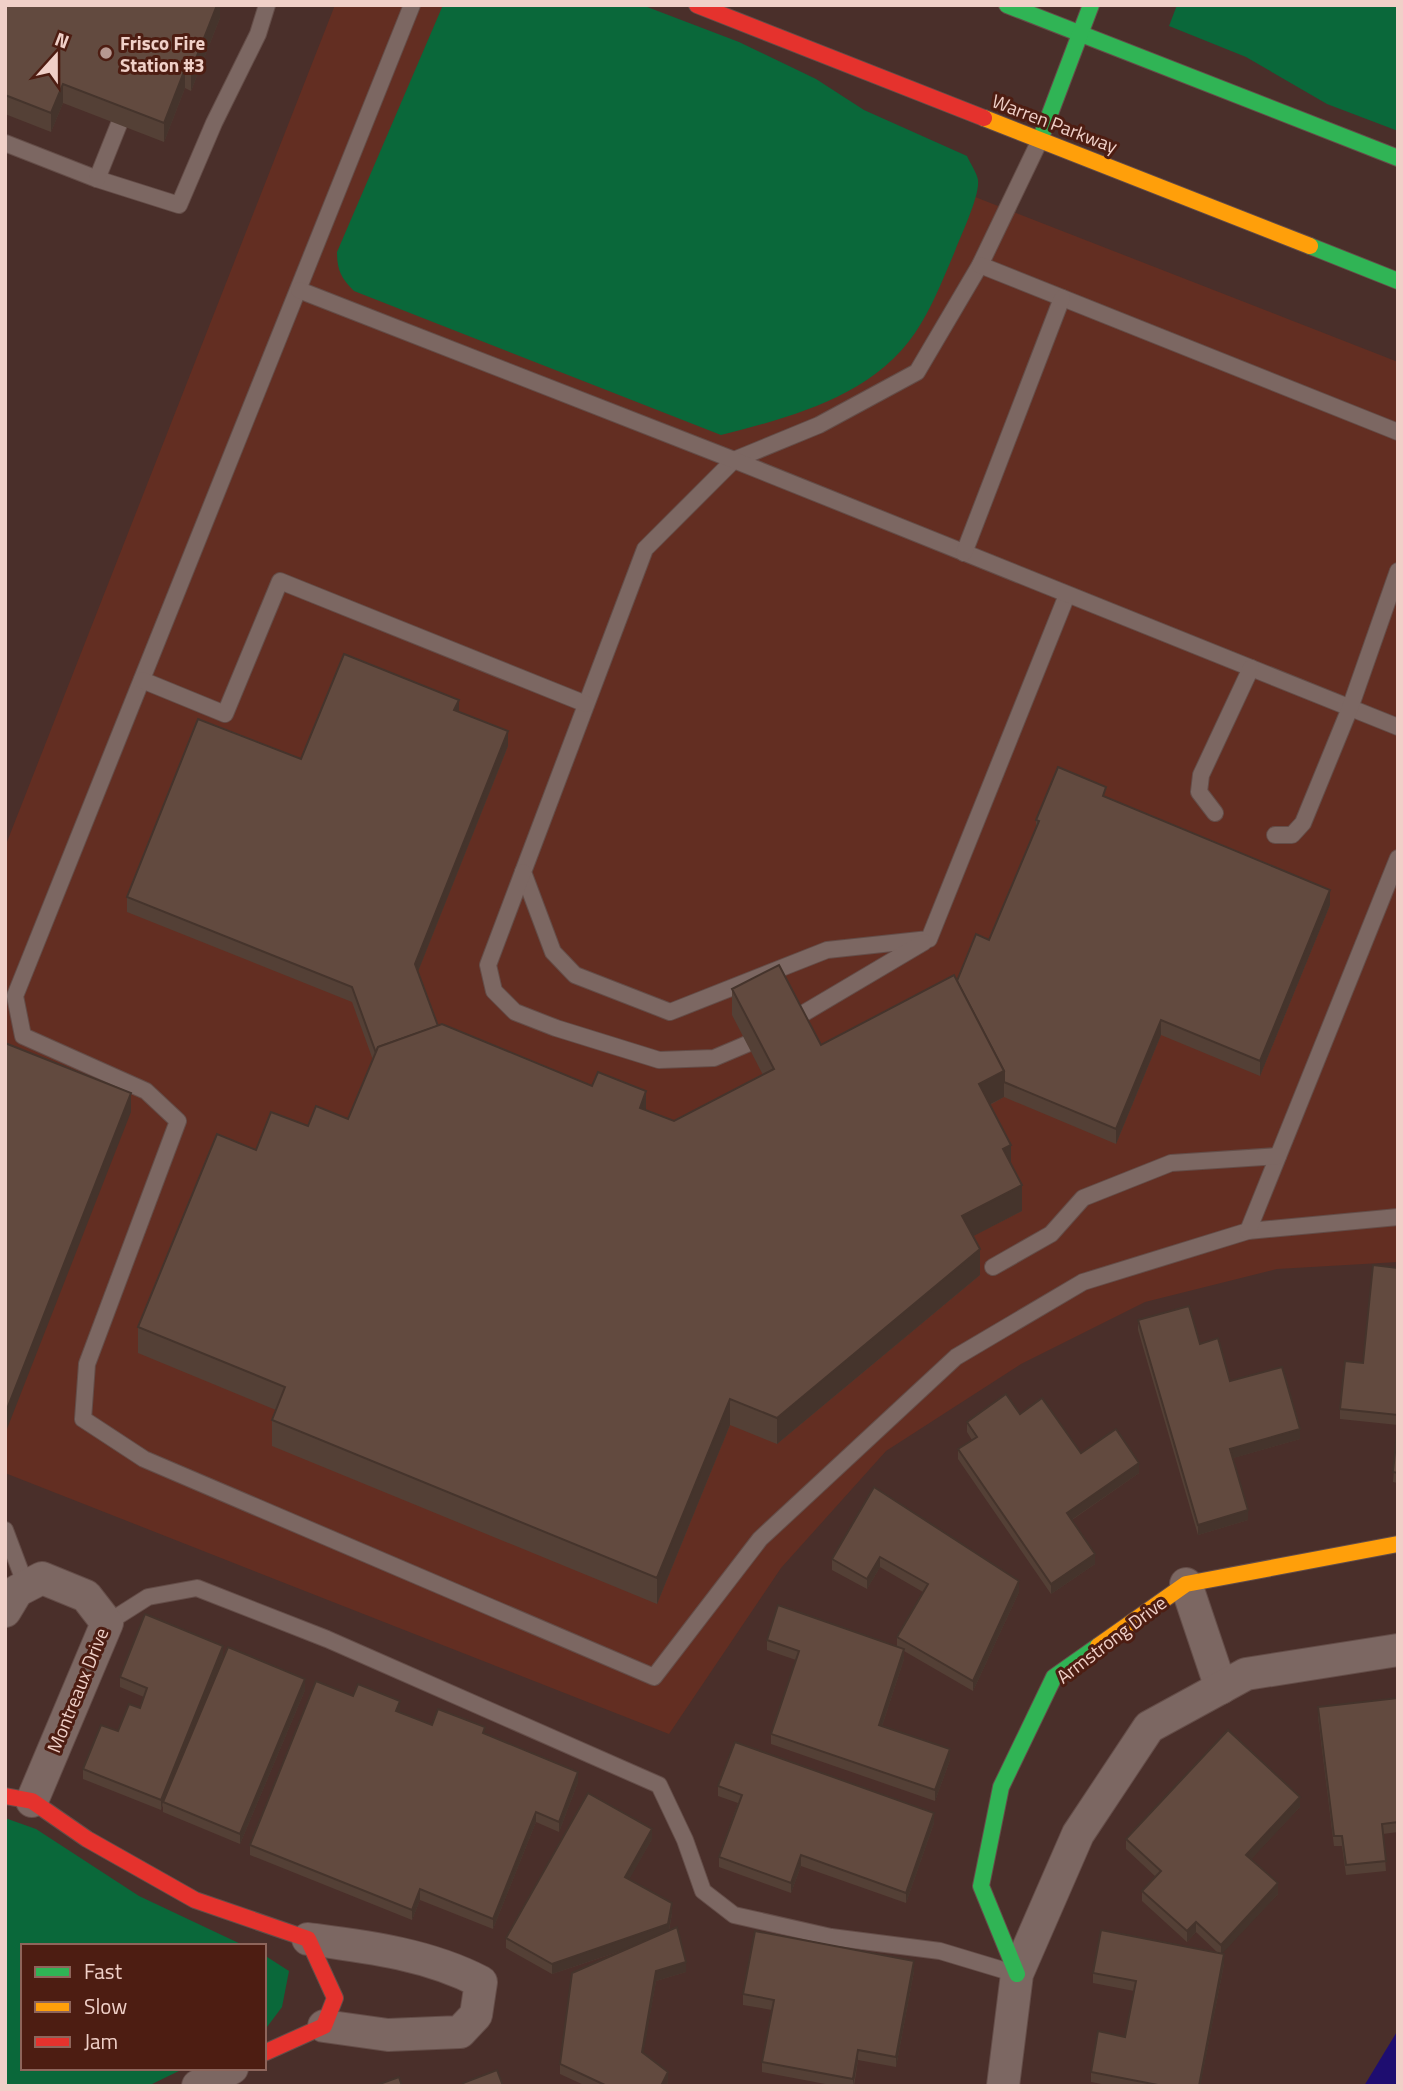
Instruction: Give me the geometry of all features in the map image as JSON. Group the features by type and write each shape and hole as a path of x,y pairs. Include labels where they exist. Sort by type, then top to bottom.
{"street":[{"name":"Warren Parkway","path":"697,5 1398,281"},
{"path":"1007,5 1398,158"},
{"path":"1041,140 1091,5"},
{"name":"Armstrong Drive","path":"1017,1974 981,1886 1001,1787 1054,1677 1186,1584 1398,1544"},
{"name":"Montreaux Drive","path":"26,1586 42,1578 86,1596 107,1623 19,1799 195,1900 308,1939 387,1950 456,1969 481,1982 476,2015 460,2032 388,2035 324,2026"},
{"name":"Armstrong Drive","path":"1186,1584 1221,1688"},
{"path":"5,1611 17,1591 26,1586"},
{"name":"Armstrong Drive","path":"1003,2086 1017,1974 1079,1834 1149,1727 1246,1674 1398,1650"},
{"path":"266,2052 324,2026 335,1998 308,1939"},
{"path":"198,2086 228,2070"}],"lane":[{"path":"5,143 97,179 179,205 214,123 258,34 267,5"},
{"path":"412,5 15,996 23,1036 146,1091 178,1121 87,1364 83,1419 144,1460 654,1677 760,1539 956,1357 1083,1282 1248,1231 1398,1217"},
{"path":"97,179 119,124"},
{"path":"747,1044 715,1058 659,1060 556,1028 515,1012 494,991 488,965 645,549 734,460 818,425 917,372 980,265 1041,140"},
{"path":"980,265 1398,432"},
{"path":"299,290 734,460 1398,727"},
{"path":"964,553 1062,298"},
{"path":"1275,835 1293,835 1303,823 1350,708 1398,571"},
{"path":"142,680 225,714 281,581 586,704"},
{"path":"794,1019 929,939 1067,594"},
{"path":"1215,813 1199,792 1201,775 1251,668"},
{"path":"1248,1231 1398,858"},
{"path":"523,872 553,952 575,975 670,1012 827,950 929,939"},
{"path":"993,1267 1051,1234 1083,1198 1158,1168 1171,1163 1278,1156"},
{"path":"5,1530 26,1586"},
{"path":"107,1623 148,1597 197,1588 209,1592 327,1639 659,1785 685,1840 703,1891 734,1915 831,1937 940,1951 1017,1974"}],"shaded area":[{"path":"335,5 483,5 1398,362 1398,1262 1277,1269 1145,1302 1021,1364 886,1451 781,1568 669,1734 5,1473 5,847"},
{"path":"1398,2030 1398,2086 1364,2086"}],"green space":[{"path":"443,5 642,5 739,42 816,79 864,110 967,156 978,180 976,196 942,283 915,333 897,355 877,373 853,388 802,411 721,435 354,291 341,273 337,252"},
{"path":"1177,5 1398,5 1398,131 1327,104 1246,57 1169,26"},
{"path":"5,1818 36,1829 139,1896 241,1944 21,1944 21,2070 181,2070 148,2086 5,2086"},
{"path":"266,1956 289,1971 282,2007 266,2028"}],"building":[{"name":"Frisco Fire Station #3","path":"5,5 217,5 191,71 185,69 164,123 63,84 51,113 5,95"},
{"path":"344,654 459,700 454,710 508,731 415,964 438,1026 378,1047 376,1053 352,987 127,897 198,719 301,759"},
{"path":"1058,767 1106,787 1103,796 1330,890 1260,1061 1161,1020 1116,1129 1004,1082 1004,1071 957,981 976,934 989,940 1039,821 1036,820"},
{"path":"779,965 821,1045 954,975 1004,1071 979,1084 1011,1145 1003,1149 1022,1185 962,1216 980,1249 777,1418 730,1399 657,1578 272,1420 285,1387 138,1327 217,1134 256,1150 271,1112 308,1126 316,1106 348,1119 378,1047 442,1024 592,1086 598,1072 646,1091 640,1108 674,1121 774,1069 732,989"},
{"path":"5,1043 131,1093 5,1414"},
{"path":"1373,1265 1398,1268 1398,1415 1340,1409 1345,1361 1363,1363"},
{"path":"1189,1306 1200,1344 1218,1338 1230,1381 1282,1367 1300,1429 1230,1449 1248,1510 1198,1525 1138,1320"},
{"path":"1006,1394 1020,1414 1042,1398 1081,1453 1116,1429 1139,1463 1067,1513 1095,1554 1051,1584 958,1449 977,1437 967,1422"},
{"path":"1398,1423 1398,1473 1393,1472"},
{"path":"874,1487 1019,1581 973,1681 897,1637 928,1584 880,1557 867,1579 832,1559"},
{"path":"778,1605 904,1649 879,1725 950,1749 935,1790 771,1734 799,1651 767,1640"},
{"path":"145,1614 223,1646 161,1800 83,1769 101,1725 118,1731 129,1704 140,1708 147,1688 120,1677"},
{"path":"228,1647 305,1679 240,1834 163,1802"},
{"path":"316,1681 353,1696 358,1684 400,1701 396,1711 432,1725 438,1709 485,1727 483,1733 578,1772 559,1822 536,1812 493,1919 420,1889 412,1910 250,1845"},
{"path":"1398,1698 1398,1822 1382,1824 1386,1861 1346,1865 1342,1836 1334,1836 1318,1707"},
{"path":"1228,1730 1300,1797 1246,1855 1278,1883 1221,1945 1196,1922 1187,1931 1142,1891 1161,1871 1126,1839"},
{"path":"735,1742 934,1813 906,1893 801,1855 791,1883 719,1857 742,1795 718,1786"},
{"path":"588,1793 652,1829 625,1877 672,1903 668,1924 552,1964 506,1938"},
{"path":"677,1927 686,1962 656,1971 642,2052 668,2072 661,2086 607,2086 560,2064 572,1973"},
{"path":"1101,1930 1224,1954 1199,2086 1163,2086 1091,2072 1098,2031 1125,2037 1136,1981 1093,1973"},
{"path":"755,1931 914,1961 896,2057 858,2050 853,2079 762,2062 774,2000 743,1994"},
{"path":"497,2070 503,2086 464,2086 463,2083"},
{"path":"399,2077 402,2086 374,2086"}],"traffic: fast":[{"path":"1007,5 1398,158"},
{"path":"1040,140 1091,5"},
{"path":"1310,246 1398,281"},
{"path":"1017,1974 981,1886 1001,1787 1054,1677 1098,1646"}],"traffic: slow":[{"path":"984,118 1310,246"},
{"path":"1098,1646 1186,1584 1398,1544"}],"traffic: jam":[{"path":"697,5 984,118"},
{"path":"5,1796 32,1801 87,1839 195,1900 308,1939 335,1998 324,2026 266,2052"}],"place":[{"name":"Frisco Fire Station #3","path":"106,53"}]}
